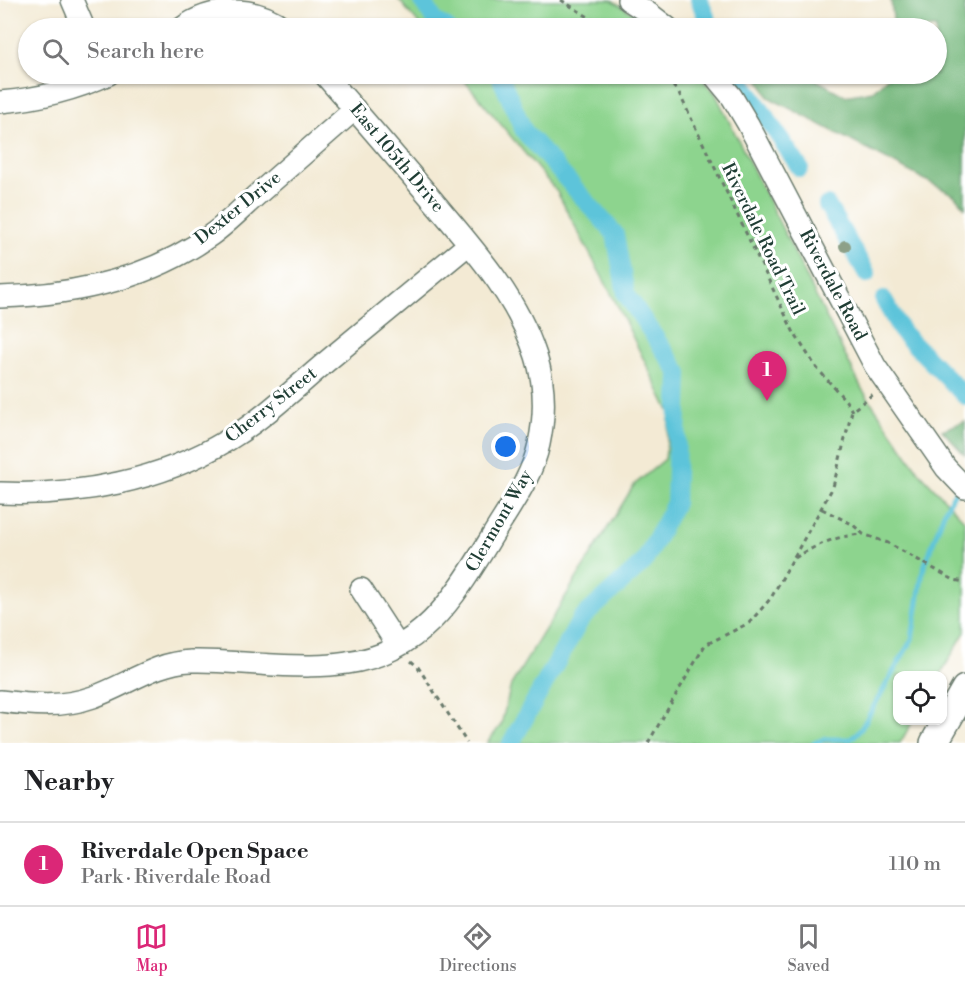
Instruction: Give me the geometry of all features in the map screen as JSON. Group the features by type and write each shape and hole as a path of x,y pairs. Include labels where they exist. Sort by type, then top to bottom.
{"main road":[{"path":"934,743 965,689"}],"street":[{"path":"72,0 80,18"},
{"path":"628,0 655,18"},
{"path":"199,18 230,11 247,12 267,18"},
{"path":"0,102 39,97 84,84"},
{"name":"East 105th Drive","path":"333,84 469,243"},
{"name":"Riverdale Road","path":"721,84 748,124 875,366 946,468 965,488"},
{"name":"Dexter Drive","path":"0,297 76,290 119,280 166,262 211,235 355,109"},
{"name":"Cherry Street","path":"0,493 56,493 89,489 147,476 203,453 252,423 469,243"},
{"name":"Clermont Way","path":"0,701 51,705 75,702 93,697 154,670 188,661 327,665 367,659 398,646 434,621 465,579 518,494 539,444 543,410 543,389 537,359 514,306 469,243"},
{"path":"361,589 398,646"}],"path":[{"path":"561,0 590,18"},
{"name":"Riverdale Road Trail","path":"671,84 678,91 794,333 816,367 852,411"},
{"path":"648,743 705,645 736,631 760,613 771,598 833,487 852,411 887,384"},
{"path":"822,509 852,524 863,534 888,543 947,574 954,580 965,582"},
{"path":"794,559 832,538 863,534"},
{"path":"398,646 418,667 467,743"}],"green space":[{"path":"399,0 612,0 640,18 414,18"},
{"path":"891,0 965,0 965,208 954,195 768,97 762,84 824,84 845,96 873,91 880,84 947,84 947,18 893,18"},
{"path":"467,84 706,84 715,93 862,389 919,472 965,521 965,632 942,671 893,671 893,725 911,725 900,743 487,743 501,725 511,685 634,485 665,459 670,413 616,303 557,192"},
{"path":"965,421 965,455 942,430"}],"waterway":[{"path":"422,0 433,18"},
{"path":"699,0 707,18"},
{"path":"503,84 524,131 615,234 626,294 679,373 675,503 644,562 581,619 511,743"},
{"path":"744,84 800,168"},
{"path":"827,205 867,274"},
{"path":"884,300 902,332 965,396"},
{"path":"814,743 824,739 851,739 861,729 912,639 923,570 945,510 958,487"}],"place":[{"name":"Riverdale Open Space","path":"767,401"}]}
